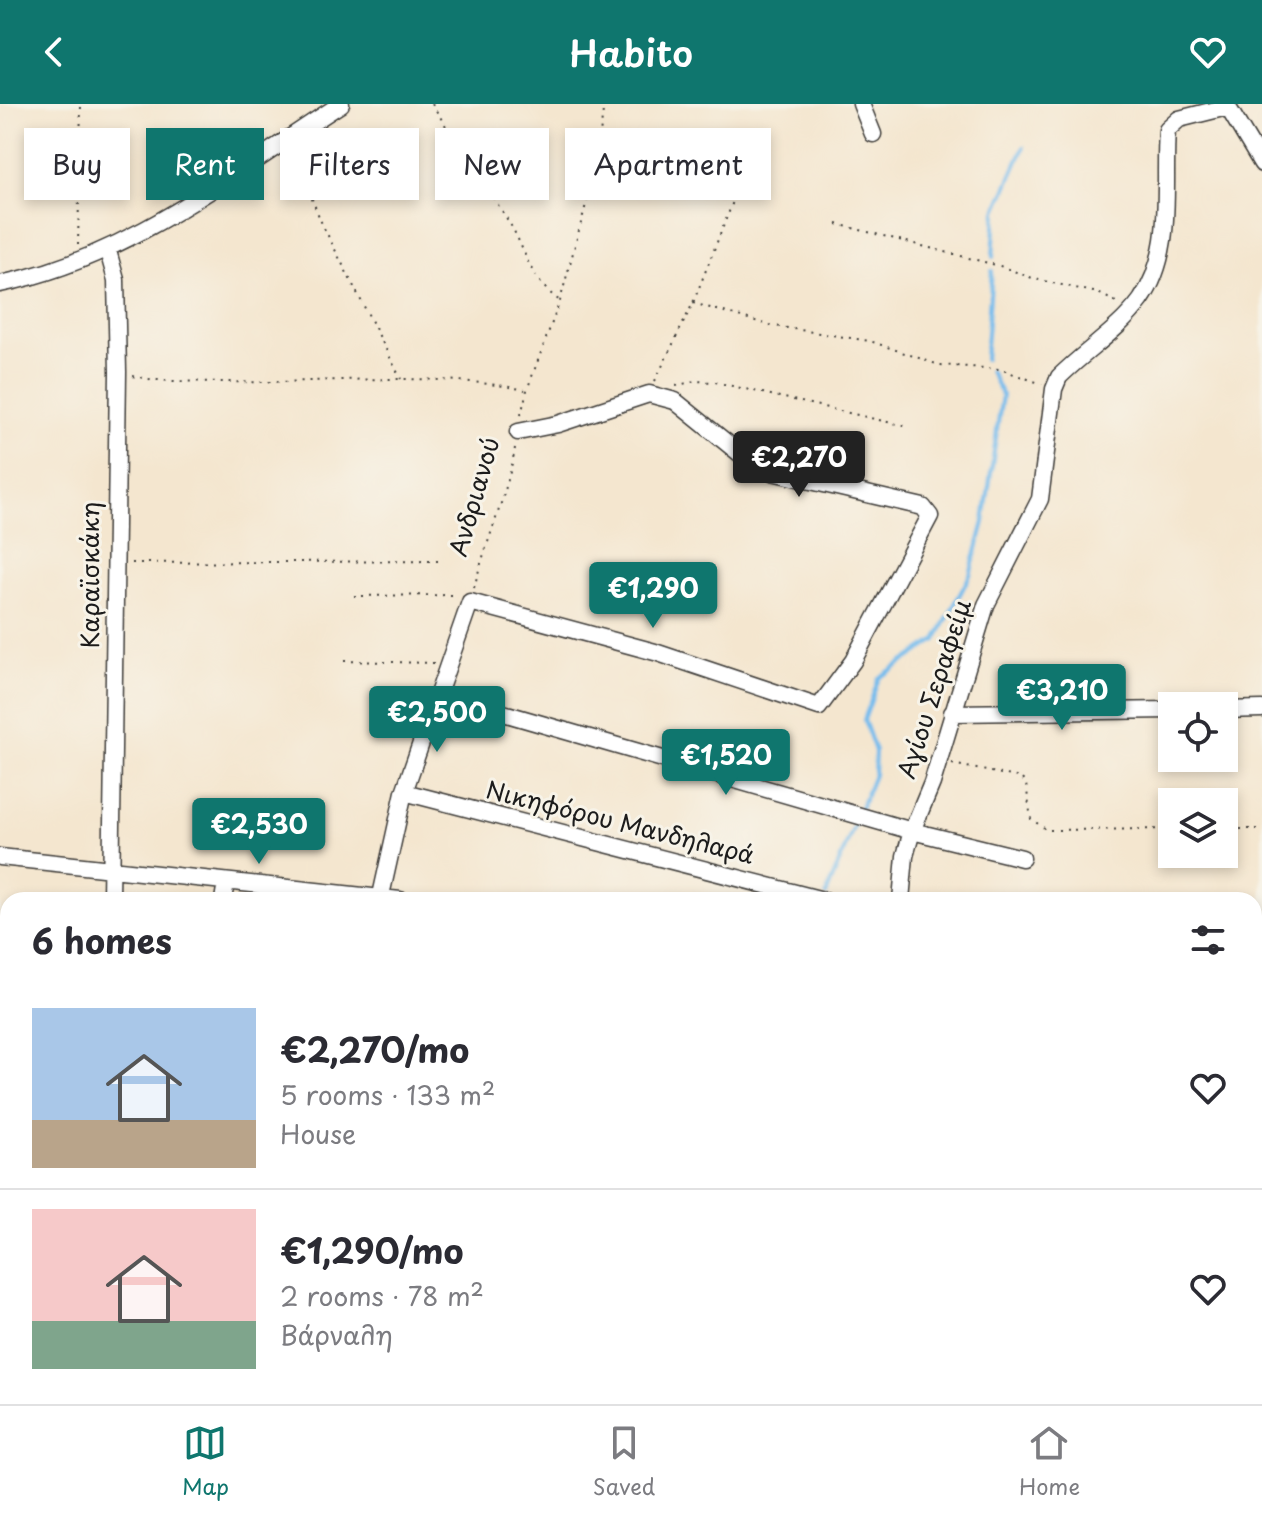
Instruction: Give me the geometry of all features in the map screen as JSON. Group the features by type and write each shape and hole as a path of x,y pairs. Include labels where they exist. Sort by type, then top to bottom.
{"street":[{"path":"304,128 341,104"},
{"path":"861,104 873,134"},
{"path":"1054,389 1059,377 1132,309 1152,281 1161,246 1168,183 1167,130 1179,119 1226,106 1262,164"},
{"path":"0,284 108,251 150,229 280,143"},
{"name":"Καραϊσκάκη","path":"108,251 116,280 118,372 111,892"},
{"name":"Αγίου Σεραφείμ","path":"902,892 912,831 939,761 986,605 1040,499 1054,389"},
{"path":"382,892 404,792 441,695 470,602 668,656 819,707 853,661 929,520 929,512 923,507 759,469 675,401 649,394 558,424 518,432"},
{"path":"441,695 912,831 1022,858"},
{"path":"1238,710 1262,709"},
{"path":"952,713 1158,710"},
{"name":"Νικηφόρου Μανδηλαρά","path":"404,792 792,892"},
{"path":"0,857 226,882 288,892"},
{"path":"224,892 226,882"}],"path":[{"path":"77,262 81,104"},
{"path":"432,104 510,224 527,267 542,288 560,301"},
{"name":"Ανδριανού","path":"470,602 487,539 509,481 527,390 560,301 595,171 604,104"},
{"path":"313,200 402,381"},
{"path":"649,394 693,303 734,200"},
{"path":"837,224 1098,293 1132,309"},
{"path":"693,303 769,325 870,341 939,365 1000,369 1054,389"},
{"path":"118,372 142,378 186,381 494,383 527,390"},
{"path":"649,394 694,381 715,382 905,426"},
{"path":"115,563 440,561"},
{"path":"354,596 455,595 470,602"},
{"path":"344,661 452,663"},
{"path":"939,761 1021,778 1026,784 1031,819 1047,830 1158,829"},
{"path":"1238,829 1262,829"}],"waterway":[{"path":"993,257 996,211 1024,147"},
{"path":"985,359 992,271"},
{"path":"859,812 874,775 875,751 864,720 879,678 936,640 970,575 984,522 1002,395 990,371"},
{"path":"827,892 856,821"}]}
